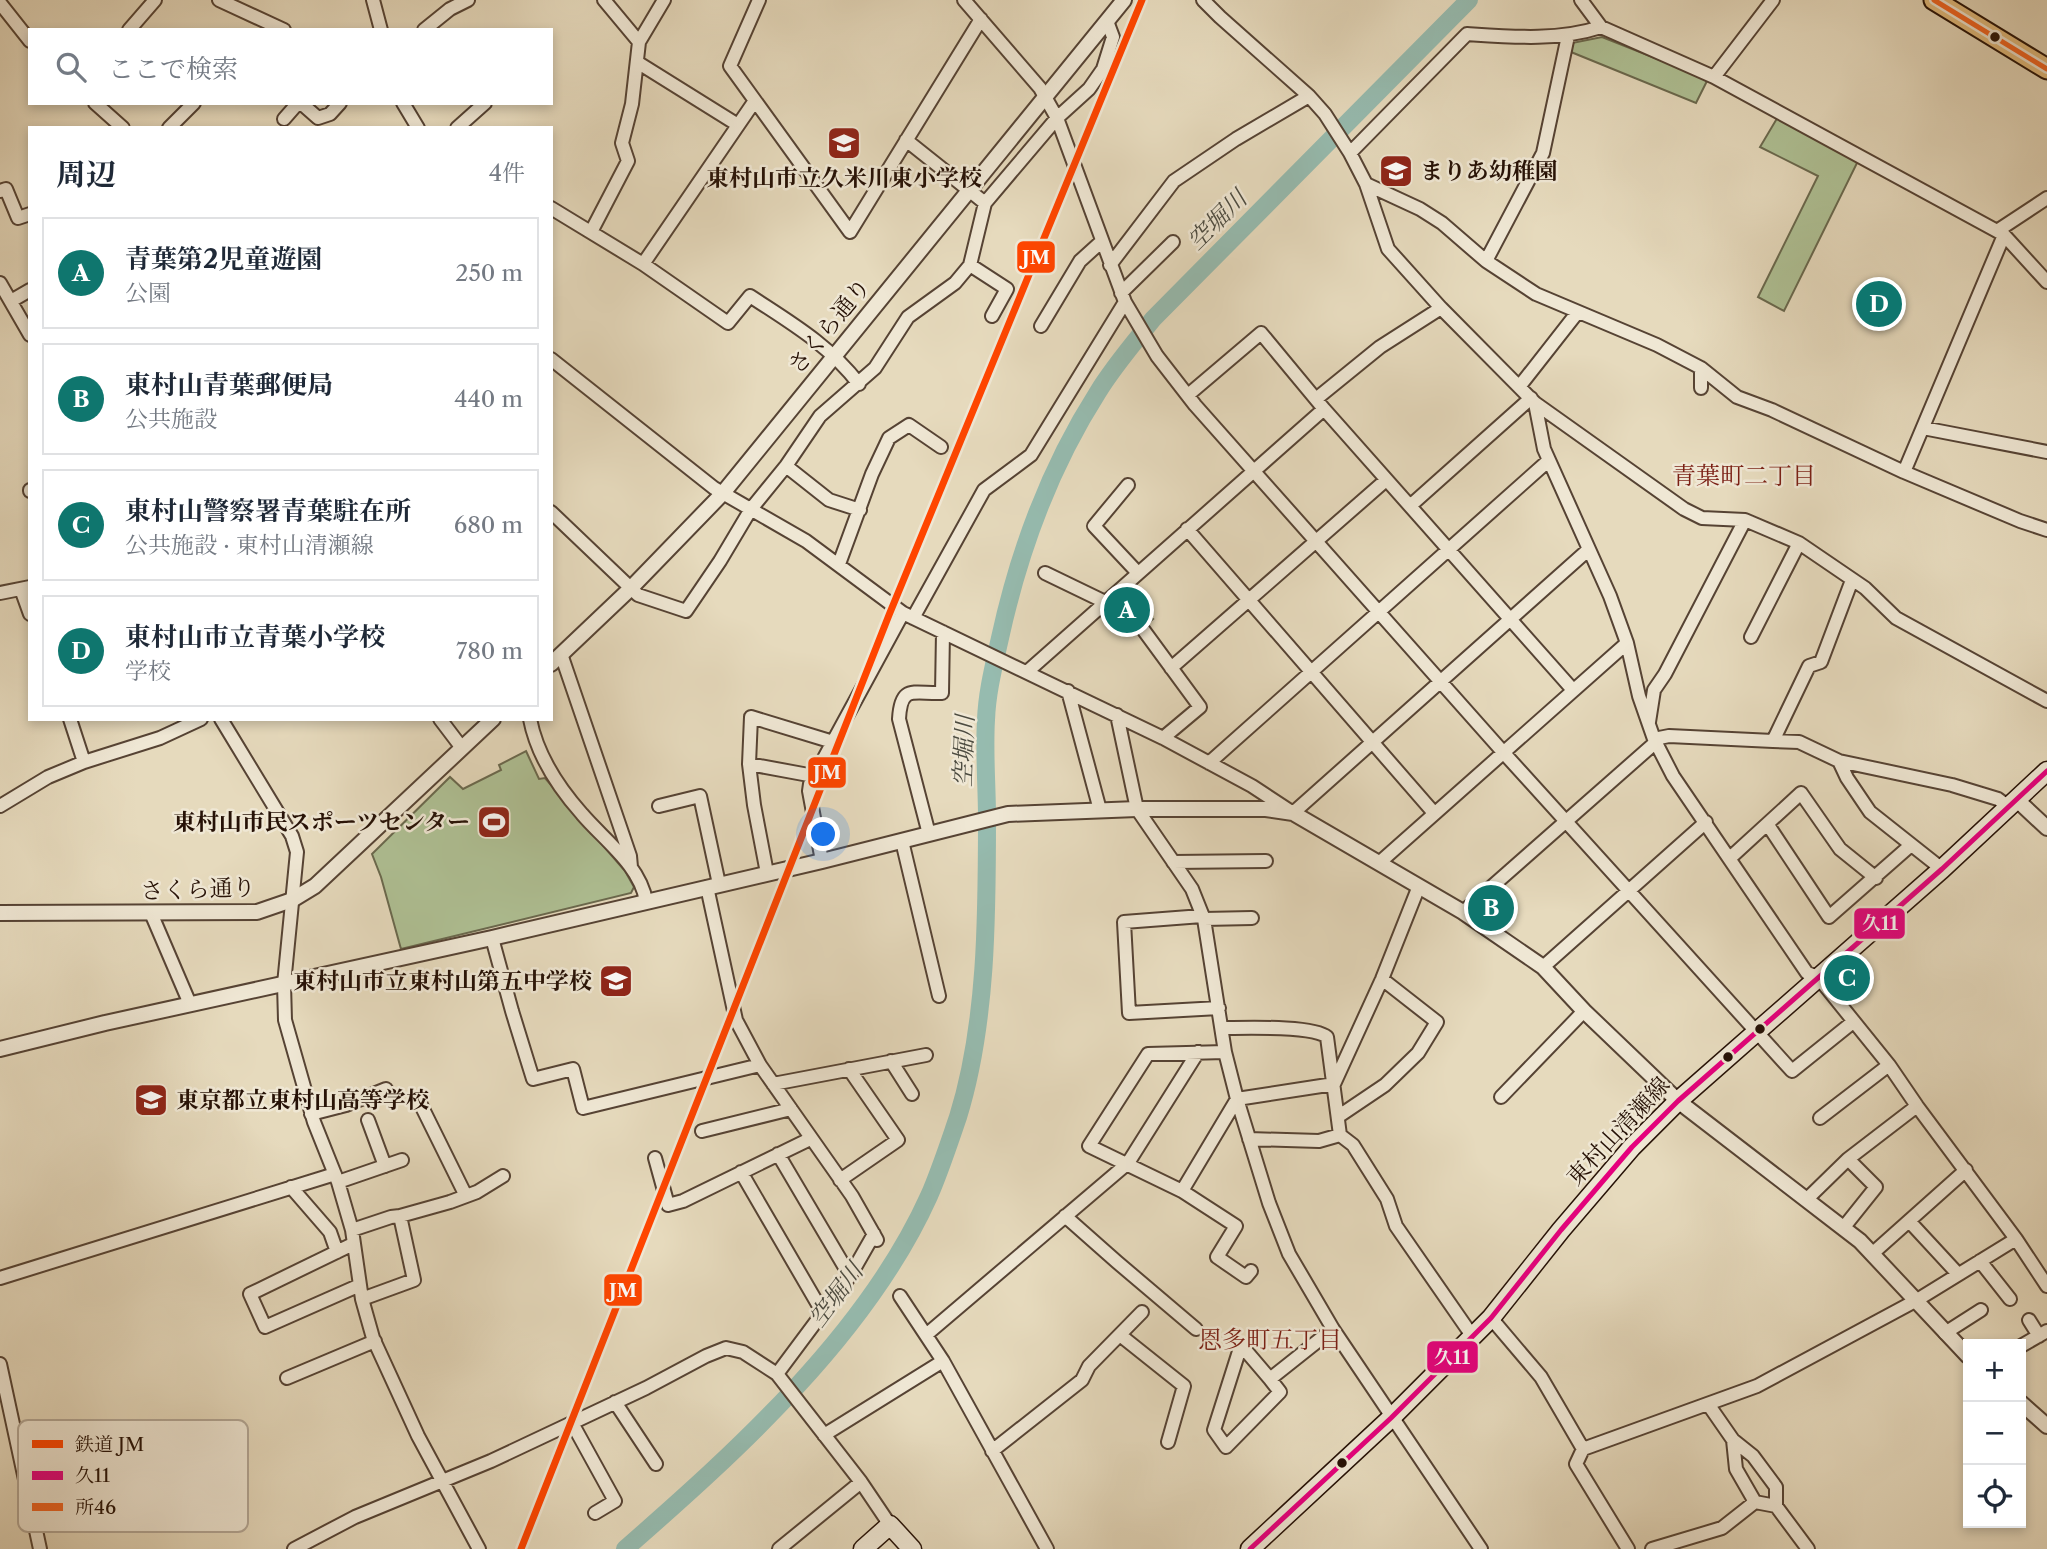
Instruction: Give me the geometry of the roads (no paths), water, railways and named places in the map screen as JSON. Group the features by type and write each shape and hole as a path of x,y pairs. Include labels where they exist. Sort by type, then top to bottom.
{"main road":[{"path":"1934,0 2047,69"},
{"name":"東村山清瀬線","path":"1250,1549 1391,1418 1473,1337 1632,1147 1678,1101 1942,869 2047,771"},
{"path":"863,1549 890,1525 912,1549"}],"street":[{"path":"131,28 155,0"},
{"path":"219,0 276,28"},
{"path":"373,0 380,28"},
{"path":"426,28 450,9 468,0"},
{"path":"604,0 639,42"},
{"path":"591,232 628,161 622,143 632,104 639,42 664,0"},
{"path":"759,0 730,66 849,232 981,19"},
{"path":"964,0 1040,88 1057,118 1123,298 1157,356 1188,396 1503,752 1791,1071 1853,1022"},
{"path":"1203,0 1309,96 1325,114 1366,184 1388,249 1441,308 1533,401 1684,509 1702,518 1745,520 1799,543 1865,588 1896,618 2047,701"},
{"path":"1581,0 1601,27 1714,76 2000,233 2047,282"},
{"path":"1714,76 1773,0"},
{"name":"さくら通り","path":"556,659 630,589 723,493 1120,2"},
{"path":"0,3 5,21 28,39"},
{"path":"553,518 638,595 686,611 751,509 786,466 820,416 874,368 908,317 955,284 970,265 985,202 1057,118 1089,89 1103,69 1113,37 1107,21"},
{"path":"1349,151 1467,34 1568,36 1601,27"},
{"path":"1486,261 1543,153 1568,36"},
{"path":"637,62 738,125"},
{"path":"1110,265 1174,181 1236,139 1309,96"},
{"path":"643,264 754,102"},
{"path":"97,105 120,126"},
{"path":"171,126 192,105"},
{"path":"284,119 297,105"},
{"path":"302,105 318,118 330,114 338,105"},
{"path":"403,105 417,126"},
{"path":"459,126 483,105"},
{"path":"906,140 985,202"},
{"path":"1366,184 1420,209 1442,223 1486,261 1536,294 1657,345 1701,368 1737,397 1772,410 1904,472 2047,530"},
{"path":"0,191 6,189 18,218 28,215"},
{"path":"1904,472 2000,233 2047,198"},
{"path":"553,209 643,264 728,323 750,296 835,355 859,384"},
{"path":"1041,326 1080,261 1101,242"},
{"path":"822,861 809,791 814,776 833,742 984,490 1031,455 1123,298 1173,242"},
{"path":"970,265 1007,289 992,316"},
{"path":"0,282 28,332"},
{"path":"10,301 28,291"},
{"path":"1028,671 1254,470 1380,347 1441,308"},
{"path":"1519,387 1577,313"},
{"path":"1188,396 1261,333 1386,480 1573,690"},
{"path":"553,361 723,493 806,541 908,615 1117,715 1252,786 1293,813 1463,912 1543,967 1584,1012 1678,1101 1844,1227 1873,1253 1963,1351"},
{"path":"1701,368 1701,388"},
{"path":"1533,401 1548,461 1610,596 1627,643 1639,696 1655,741 1673,776 1807,973 1818,977 1889,1065 2016,1239 2047,1286"},
{"path":"1410,506 1533,401"},
{"path":"839,564 872,474 889,438 909,425 941,447"},
{"path":"1923,428 2047,452"},
{"path":"1209,763 1548,461"},
{"path":"786,466 829,500 860,510"},
{"path":"1171,668 1386,480"},
{"path":"1128,485 1094,526 1138,573"},
{"path":"1649,722 1654,690 1665,674 1745,520"},
{"path":"1187,529 1434,813"},
{"path":"1751,637 1799,543"},
{"path":"1293,813 1588,550"},
{"path":"1045,573 1105,602 1121,622 1142,628 1200,707 1163,738"},
{"path":"1773,741 1809,666 1821,662 1852,580"},
{"path":"0,593 25,588"},
{"path":"929,834 899,719 900,702 909,693 942,692 943,632"},
{"path":"1380,863 1627,643"},
{"path":"556,659 630,856 631,867"},
{"path":"1068,691 1100,810"},
{"path":"1117,715 1137,809 1192,889 1203,918 1225,1052 1237,1099 1289,1254 1333,1329 1481,1549"},
{"path":"767,873 749,764 751,717 833,742"},
{"path":"71,721 84,762"},
{"path":"0,806 48,777 84,762 160,738 197,721"},
{"path":"222,721 292,836 297,852 284,984 285,1020 312,1114 337,1178 352,1230 361,1292 375,1341 442,1482 479,1549"},
{"path":"442,721 462,748"},
{"name":"さくら通り","path":"0,913 257,912 292,900 315,886 492,721"},
{"path":"530,721 534,737 551,773 580,813 640,879 646,901"},
{"path":"1463,912 1655,741 1669,736 1799,742 1839,761 1952,785 2013,804 2047,828"},
{"path":"1839,761 1870,812 1942,869"},
{"path":"749,764 814,776"},
{"path":"1730,858 1801,793 1840,849 1876,878"},
{"path":"659,806 700,796 736,1020 760,1065 864,1215 876,1237 777,1374"},
{"path":"0,1049 492,938 822,861 1008,814 1137,809 1266,809 1293,813"},
{"path":"1543,967 1706,822"},
{"path":"1768,825 1829,917 1911,845"},
{"path":"902,841 939,996"},
{"path":"1174,862 1266,861"},
{"path":"1334,1084 1419,886"},
{"path":"151,913 190,1004"},
{"path":"1219,1008 1129,1013 1124,922 1252,918"},
{"path":"492,938 533,1079 573,1069 583,1108 760,1065"},
{"path":"1339,1116 1385,1085 1418,1053 1437,1022 1381,979"},
{"path":"1501,1097 1584,1012"},
{"path":"1222,1028 1306,1030 1324,1034 1327,1037 1340,1135"},
{"path":"926,1335 1128,1163 1198,1052"},
{"path":"1225,1052 1148,1054 1089,1146 1182,1191 1236,1226 1215,1261 1246,1277 1251,1270"},
{"path":"773,1084 926,1055"},
{"path":"891,1061 912,1094"},
{"path":"1819,1118 1889,1065"},
{"path":"840,1180 898,1140 849,1069"},
{"path":"1237,1099 1334,1084"},
{"path":"312,1114 346,1105 386,1089"},
{"path":"1182,1191 1237,1099"},
{"path":"419,1101 466,1196"},
{"path":"1807,1199 1847,1159 1917,1106"},
{"path":"702,1131 791,1109"},
{"path":"368,1120 385,1166"},
{"path":"1249,1139 1319,1141 1340,1135"},
{"path":"1340,1135 1353,1144 1387,1199 1396,1226 1473,1337"},
{"path":"655,1158 668,1205 683,1201 810,1139"},
{"path":"778,1154 849,1276"},
{"path":"1844,1227 1876,1186 1847,1159"},
{"path":"0,1278 291,1187 337,1178 402,1160"},
{"path":"1873,1253 1966,1170"},
{"path":"741,1172 823,1313"},
{"path":"352,1230 466,1196 503,1176"},
{"path":"291,1187 330,1232 337,1252"},
{"path":"353,1244 250,1294 265,1327 361,1292 414,1280 400,1216"},
{"path":"1065,1216 1196,1329"},
{"path":"1909,1221 1958,1274"},
{"path":"1628,1549 1576,1464 1583,1449 1757,1386 1917,1300 2016,1239"},
{"path":"1980,1261 2010,1298"},
{"path":"900,1296 943,1361 1047,1549"},
{"path":"1945,1333 1981,1310"},
{"path":"992,1451 1082,1380 1089,1366 1142,1312"},
{"path":"1491,1318 1541,1377 1583,1449"},
{"path":"2026,1343 2043,1334 2029,1320"},
{"path":"1270,1379 1333,1329"},
{"path":"1119,1335 1184,1387 1168,1443"},
{"path":"288,1378 375,1341"},
{"path":"1241,1345 1270,1379 1280,1392 1226,1447 1214,1430 1241,1345"},
{"path":"294,1549 355,1517 442,1482 572,1423 726,1348 743,1352 777,1374 861,1482 890,1525"},
{"path":"824,1435 943,1361"},
{"path":"0,1364 18,1447"},
{"path":"615,1402 656,1464"},
{"path":"1708,1404 1733,1440 1753,1456 1776,1487 1776,1506 1808,1549"},
{"path":"2026,1407 2047,1426"},
{"path":"572,1423 620,1498 595,1513"},
{"path":"1733,1440 1736,1469 1755,1502 1776,1506"},
{"path":"779,1549 861,1482"},
{"path":"1653,1549 1723,1528 1755,1502"}],"waterway":[{"name":"空堀川","path":"625,1549 711,1472 796,1388 871,1296 903,1247 929,1196 968,1081 980,1007 987,893 985,732 991,679 1008,606 1027,542 1065,450 1098,392 1153,319 1469,0"}],"rail line":[{"name":"JM","path":"521,1549 889,615 1142,0"}],"place":[{"name":"東村山市立久米川東小学校","path":"844,143"},
{"name":"まりあ幼稚園","path":"1396,171"},
{"name":"東村山市立青葉小学校","path":"1879,304"},
{"name":"青葉第2児童遊園","path":"1127,610"},
{"name":"東村山市民スポーツセンター","path":"494,822"},
{"name":"東村山青葉郵便局","path":"1491,908"},
{"name":"東村山警察署青葉駐在所","path":"1847,978"},
{"name":"東村山市立東村山第五中学校","path":"616,981"},
{"name":"東京都立東村山高等学校","path":"151,1100"}],"district":[{"name":"青葉町二丁目","path":"1744,476"},
{"name":"恩多町五丁目","path":"1270,1340"}]}
